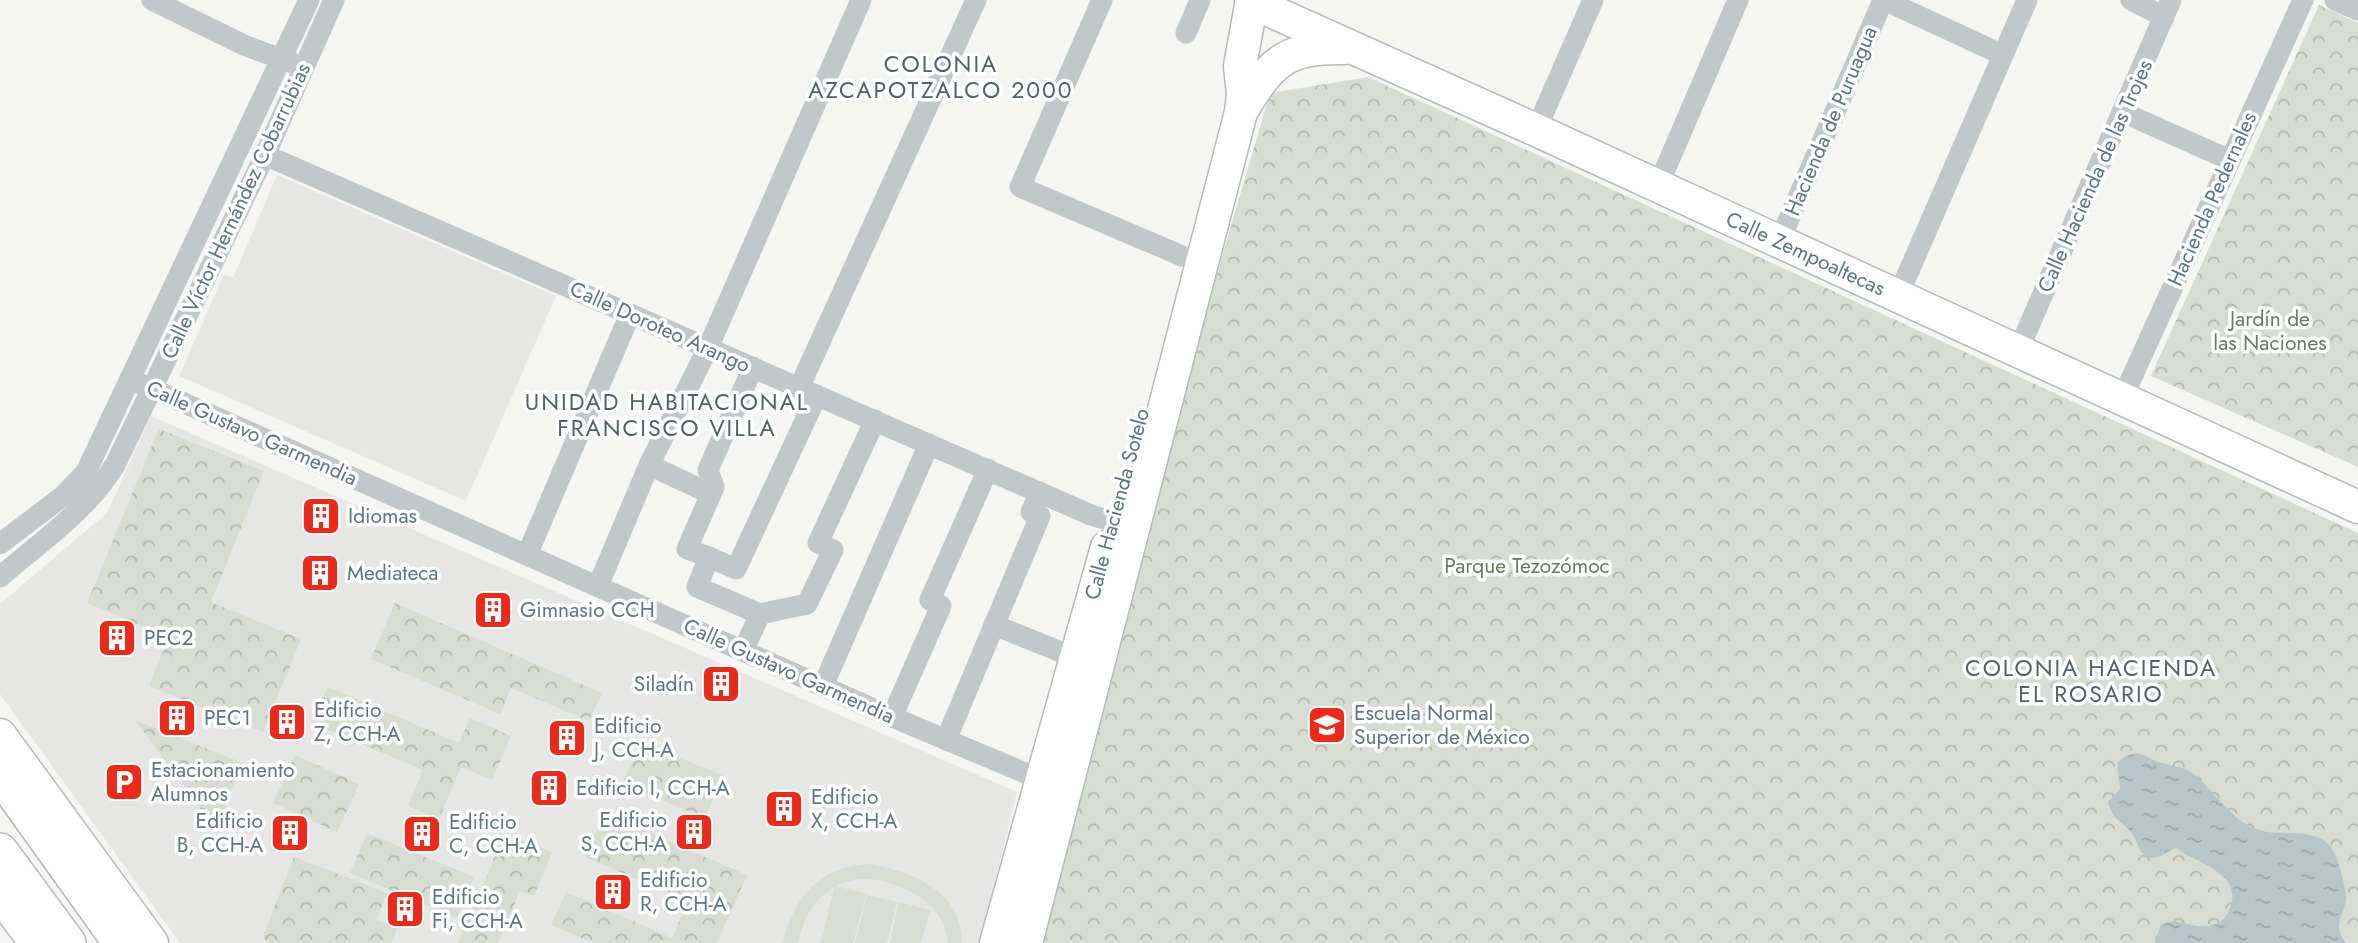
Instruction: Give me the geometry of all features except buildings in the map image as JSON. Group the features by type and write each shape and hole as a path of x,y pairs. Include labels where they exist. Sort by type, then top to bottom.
{"main road":[{"path":"0,774 121,943"},
{"path":"0,851 68,943"}],"street":[{"path":"152,0 246,46 305,66"},
{"name":"Calle Víctor Hernández Cobarrubias","path":"0,544 63,496 86,472 309,0"},
{"name":"Calle Víctor Hernández Cobarrubias","path":"0,577 80,510 115,465 265,155 334,0"},
{"path":"598,586 649,465 709,348 861,0"},
{"path":"753,367 708,470 714,487 687,549 736,569 808,391 976,0"},
{"path":"1102,0 1020,187 1182,256"},
{"path":"1186,33 1200,0"},
{"path":"1536,130 1593,0"},
{"path":"1658,186 1738,0"},
{"path":"1883,0 2003,55"},
{"name":"Hacienda de Puruagua","path":"1779,242 1883,0"},
{"path":"1898,296 2027,0"},
{"path":"2131,0 2168,8"},
{"name":"Hacienda Pedernales","path":"2122,399 2303,0"},
{"path":"2335,0 2358,10"},
{"name":"Calle Hacienda Sotelo","path":"1026,943 1076,658 1124,525 1182,256 1224,97 1240,66 1252,1"},
{"name":"Calle Zempoaltecas","path":"1252,1 2358,507"},
{"name":"Calle Hacienda de las Trojes","path":"2018,351 2168,8"},
{"path":"1241,112 1267,71 1288,55 1316,48 1350,48"},
{"name":"Calle Hacienda Sotelo","path":"996,943 1054,785 1124,525 1241,112 1244,94 1240,66"},
{"path":"2122,112 2230,160"},
{"name":"Calle Doroteo Arango","path":"265,155 1091,515 1124,525"},
{"path":"527,555 630,314"},
{"name":"Calle Gustavo Garmendia","path":"130,379 892,717 1054,785"},
{"path":"709,557 696,587 760,614 807,604 833,550 818,543 875,420"},
{"path":"823,686 929,444"},
{"path":"649,465 711,494"},
{"path":"892,717 941,606 930,600 988,470"},
{"path":"946,740 1040,516 1031,512 1040,492"},
{"path":"743,650 760,614"},
{"path":"995,625 1076,658"},
{"path":"0,735 152,943"},
{"path":"0,895 36,943"}],"shaded area":[{"path":"277,175 556,296 466,501 179,376 224,274 233,278"},
{"path":"151,416 1017,792 980,943 180,943 0,694 0,604 107,513"}],"green space":[{"name":"Jardín de las Naciones","path":"2319,5 2358,23 2358,467 2151,376"},
{"name":"Parque Tezozómoc","path":"1368,77 2358,533 2358,943 1043,943 1073,800 1192,359 1270,93"},
{"path":"159,429 264,471 211,602 301,639 263,732 149,686 169,637 87,603"},
{"path":"395,603 602,693 589,721 511,688 500,714 371,659"},
{"path":"328,687 459,743 470,718 511,736 492,780 461,767 439,819 408,806 423,770 312,723"},
{"path":"135,720 243,763 216,830"},
{"path":"640,742 722,775 705,818 622,784"},
{"path":"295,755 359,784 337,832 273,803"},
{"path":"604,813 747,875 717,943 594,943 551,925 566,892 672,938 688,901 585,857"},
{"path":"367,833 474,877 457,918 350,873"},
{"path":"505,833 552,852 534,896 520,891 498,943 458,943"},
{"path":"294,857 387,893 376,920 397,929 391,943 267,943 263,936"},
{"path":"867,864 900,872 931,886 954,910 960,925 962,943 948,943 946,929 940,917 908,890 895,884 864,879 836,886 866,894 853,943 821,943 834,887 819,899 810,911 798,943 783,943 794,912 811,888 835,872"},
{"path":"867,895 897,902 887,943 855,943"},
{"path":"899,902 930,910 921,943 890,943"}],"water":[{"path":"2137,753 2192,773 2247,825 2266,832 2309,835 2327,843 2336,855 2345,889 2345,905 2339,930 2346,943 2155,943 2161,924 2167,922 2208,926 2221,921 2229,911 2232,892 2229,884 2218,872 2176,848 2157,857 2146,856 2131,832 2113,813 2108,802 2120,789 2118,762"}],"place":[{"name":"Idiomas","path":"321,516"},
{"name":"Mediateca","path":"320,573"},
{"name":"Gimnasio CCH","path":"493,610"},
{"name":"PEC2","path":"117,638"},
{"name":"Siladín","path":"721,684"},
{"name":"PEC1","path":"177,718"},
{"name":"Edificio Z, CCH-A","path":"287,722"},
{"name":"Escuela Normal Superior de México","path":"1327,725"},
{"name":"Edificio J, CCH-A","path":"567,738"},
{"name":"Estacionamiento Alumnos","path":"124,782"},
{"name":"Edificio I, CCH-A","path":"549,788"},
{"name":"Edificio X, CCH-A","path":"784,809"},
{"name":"Edificio S, CCH-A","path":"694,832"},
{"name":"Edificio B, CCH-A","path":"290,833"},
{"name":"Edificio C, CCH-A","path":"422,834"},
{"name":"Edificio R, CCH-A","path":"613,892"},
{"name":"Edificio Fi, CCH-A","path":"405,909"}],"district":[{"name":"COLONIA AZCAPOTZALCO 2000","path":"941,77"},
{"name":"UNIDAD HABITACIONAL FRANCISCO VILLA","path":"667,415"},
{"name":"COLONIA HACIENDA EL ROSARIO","path":"2091,681"}]}
